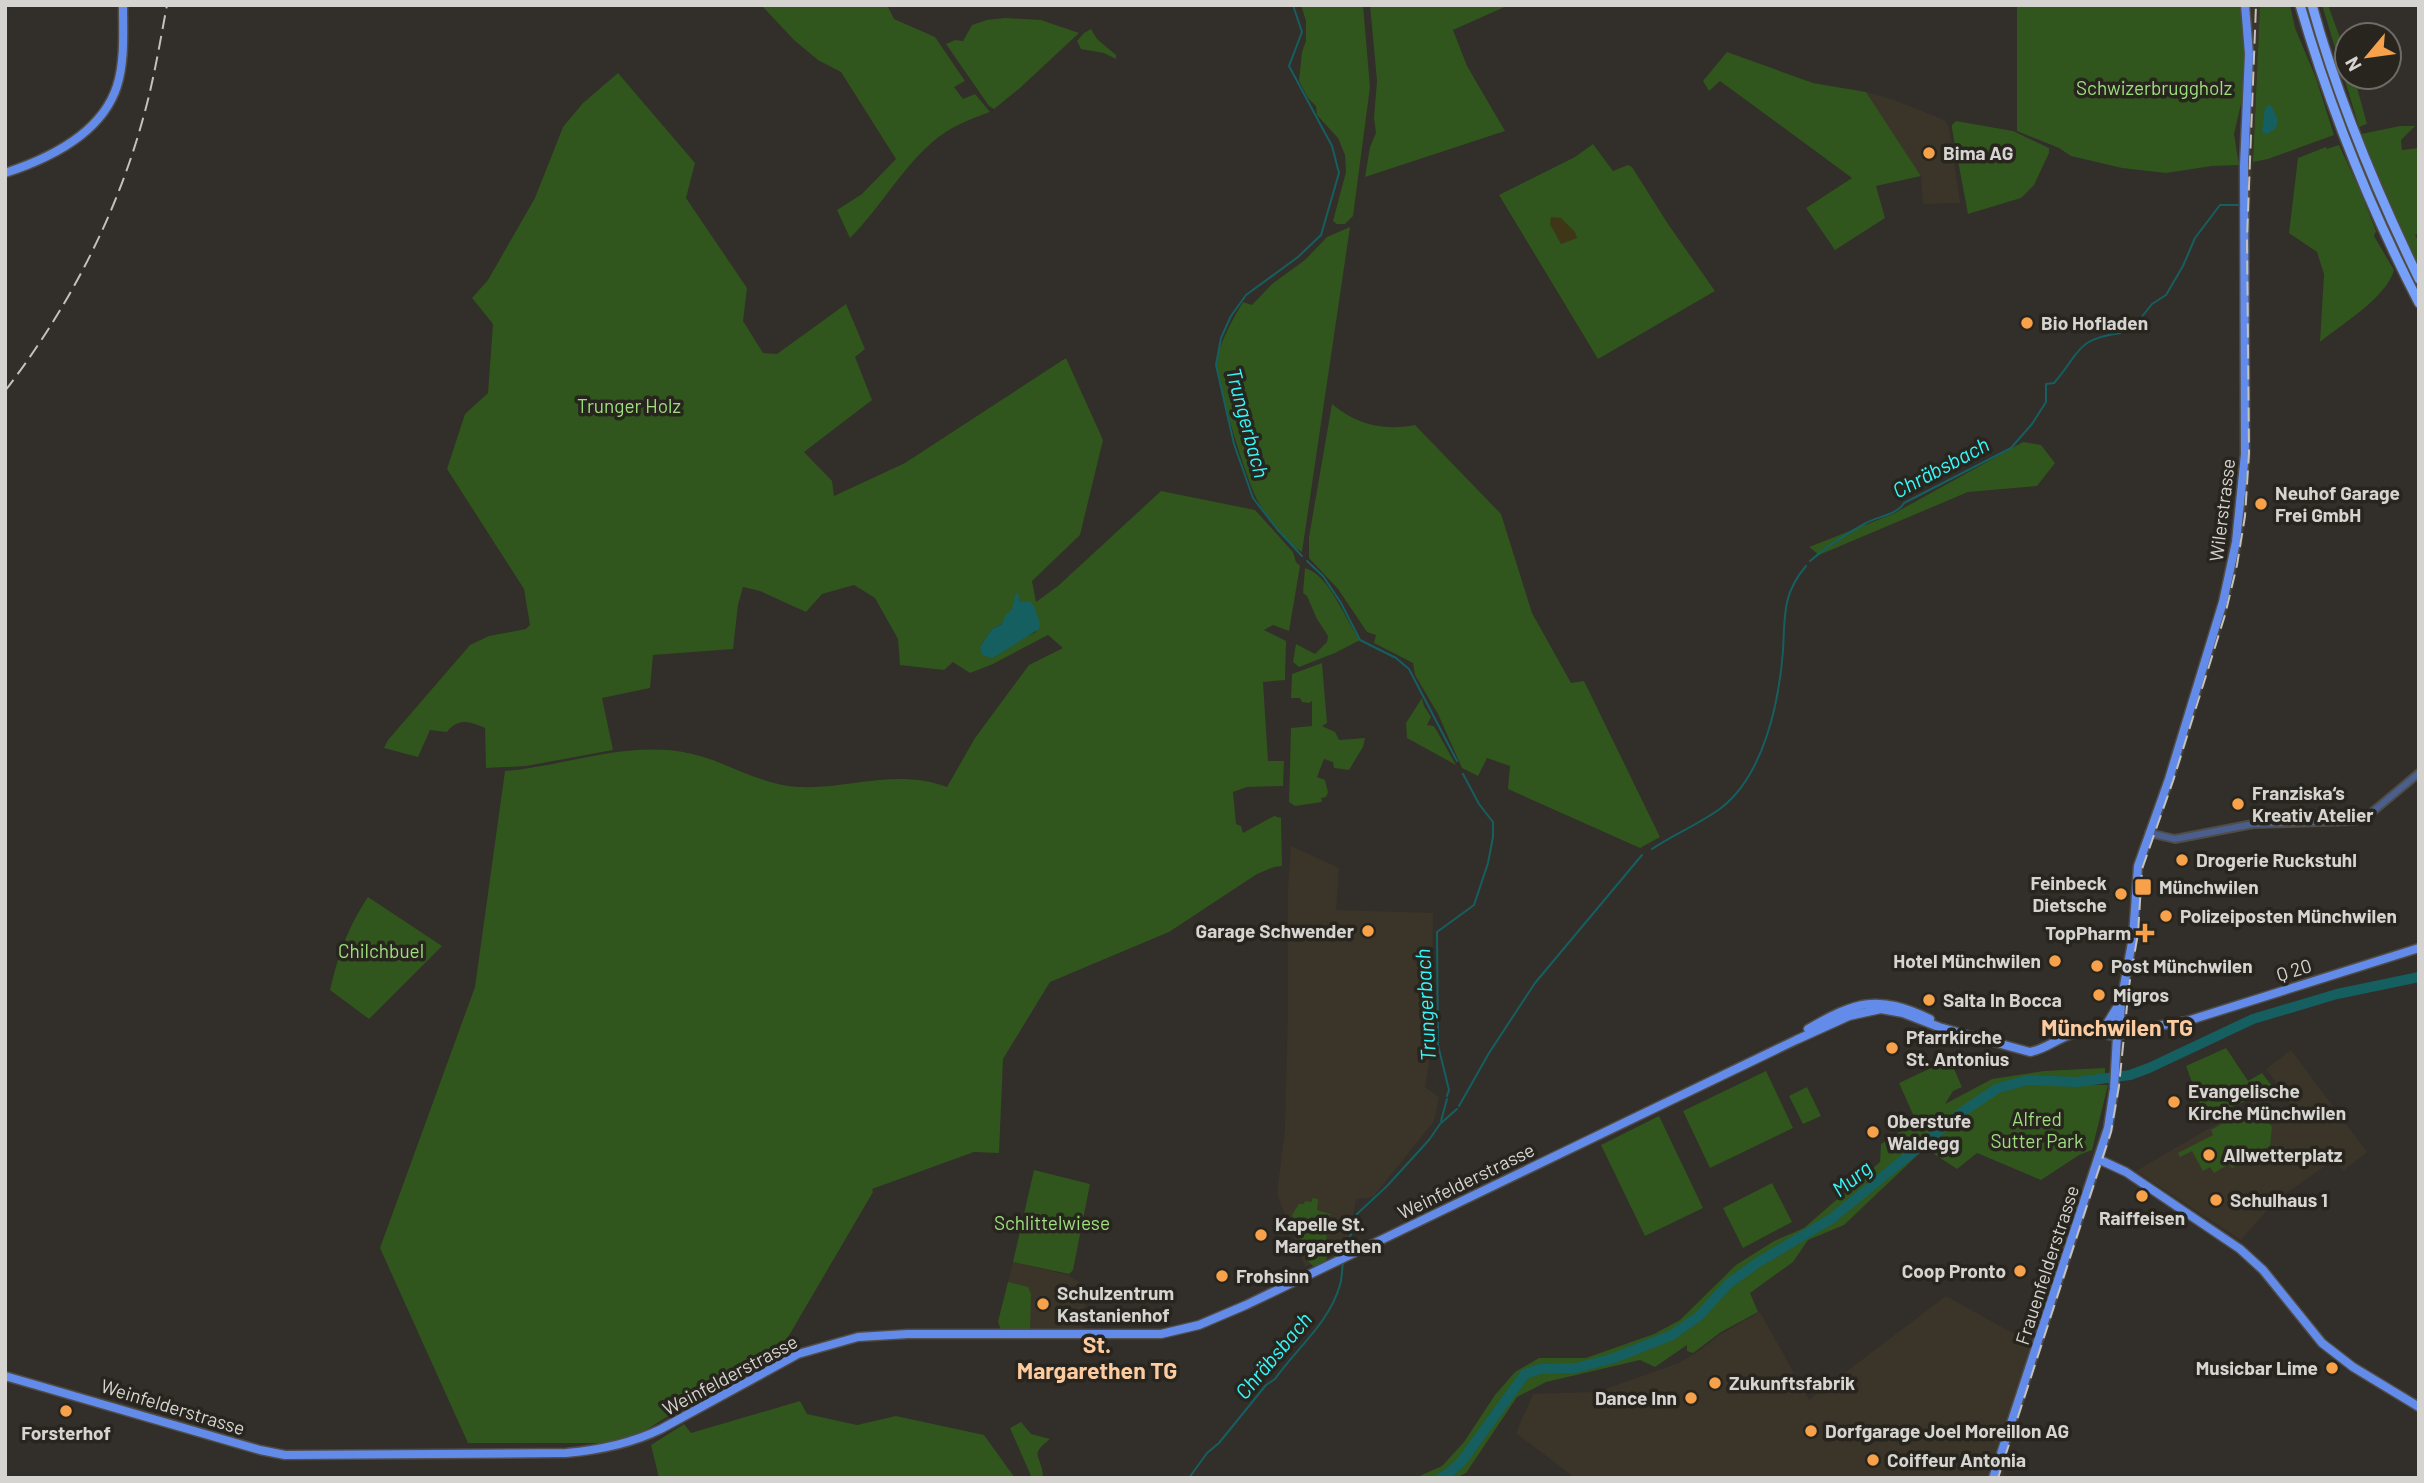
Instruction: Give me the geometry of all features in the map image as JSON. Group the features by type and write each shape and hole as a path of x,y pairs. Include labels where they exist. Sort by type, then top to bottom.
{"highway":[{"path":"2300,5 2350,153 2419,303"},
{"path":"2312,5 2358,144 2419,279"}],"main road":[{"path":"5,173 37,162 66,146 91,125 108,105 120,72 123,5"},
{"name":"Wilerstrasse","path":"2115,1023 2133,937 2138,866 2169,779 2223,602 2242,500 2245,454 2244,166 2249,54 2245,5"},
{"name":"Q 20","path":"2114,1035 2187,1021 2419,948"},
{"name":"Weinfelderstrasse","path":"5,1376 285,1455 373,1456 588,1451 614,1447 651,1434 790,1359 858,1337 908,1334 1161,1334 1206,1322 1796,1040 1811,1028 1845,1010 1874,1003 1897,1005 1947,1029 2030,1052 2067,1036 2091,1032"},
{"path":"2115,1023 2114,1035 2091,1032 2115,1023"},
{"name":"Q 20","path":"2115,1023 2138,1029"},
{"name":"Frauenfelderstrasse","path":"1993,1478 2108,1128 2116,1059 2115,1023"},
{"path":"2098,1159 2126,1172 2240,1249 2263,1270 2322,1343 2353,1367 2419,1407"}],"street":[{"path":"2149,832 2175,839 2253,824 2354,821 2371,813 2419,773"}],"shaded area":[{"path":"2252,5 2260,5 2250,224 2249,496 2242,549 2227,614 2179,770 2157,830 2155,826 2222,617 2236,564 2243,520 2248,452 2246,238"},
{"path":"1866,92 1944,120 1949,127 1960,203 1923,204 1921,176"},
{"path":"1291,846 1339,868 1336,910 1433,913 1431,1048 1425,1087 1439,1097 1434,1121 1373,1197 1356,1199 1344,1252 1305,1267 1277,1193 1285,1130 1288,888"},
{"path":"2291,1050 2367,1152 2343,1171 2334,1160 2275,1201 2241,1240 2136,1171 2256,1101 2268,1119 2292,1105 2266,1069"},
{"path":"2117,1086 2120,1086 2111,1140 2010,1447 2003,1478 1996,1478"},
{"name":"Schulzentrum Kastanienhof","path":"1013,1262 1068,1275 1086,1286 1083,1330 1000,1329 998,1321"},
{"path":"1946,1296 2032,1344 1987,1478 1694,1478 1692,1475 1686,1478 1575,1478 1516,1433 1533,1394 1597,1392 1679,1363 1719,1335 1760,1312 1809,1400"}],"green space":[{"path":"761,5 887,5 894,19 935,37 965,81 954,87 963,99 975,94 990,112 938,137 911,164 850,238 837,210 862,194 896,159 841,72 818,60 794,40"},
{"path":"1301,5 1363,5 1370,87 1353,216 1345,224 1333,221 1346,172 1345,155 1338,138 1317,115 1316,106 1308,98 1299,81 1306,41 1306,21"},
{"path":"1370,5 1509,5 1453,30 1467,66 1505,131 1365,177 1370,147 1376,133 1374,118 1377,81"},
{"name":"Schwizerbruggholz","path":"2017,5 2240,5 2249,70 2234,134 2239,165 2166,173 2122,168 2071,156 2059,148 2017,131"},
{"path":"2260,5 2290,5 2295,28 2316,78 2334,135 2253,162"},
{"path":"2322,5 2328,5 2334,21 2333,41"},
{"path":"1005,18 1041,20 1079,33 994,109 989,106 946,44 955,40 963,41 972,25"},
{"path":"1091,29 1097,39 1116,55 1116,59 1104,53 1081,49 1077,41"},
{"path":"1727,52 1813,83 1866,92 1921,176 1876,186 1885,218 1835,250 1806,208 1852,178 1720,81 1709,91 1703,81"},
{"name":"Trunger Holz","path":"618,73 695,163 686,198 747,288 743,321 763,353 777,354 846,304 865,349 855,357 872,400 804,452 832,481 834,496 905,463 1066,358 1103,440 1080,535 1032,581 1036,602 1058,586 1161,491 1255,510 1293,552 1300,566 1289,631 1273,625 1264,630 1286,641 1285,680 1263,682 1268,761 1284,761 1283,786 1247,787 1233,792 1236,824 1241,826 1243,833 1274,816 1281,818 1282,866 1257,874 1169,932 1050,982 1003,1059 999,1153 974,1152 872,1189 873,1192 784,1344 625,1443 468,1443 380,1248 475,987 505,771 616,752 661,750 698,755 769,782 784,785 819,787 910,779 947,787 975,738 1029,665 1063,648 1048,635 970,673 953,662 944,670 900,665 898,639 875,598 854,585 822,594 806,612 760,591 743,587 733,649 653,655 650,688 602,698 613,750 526,766 486,768 485,728 465,722 456,724 447,732 430,730 418,757 384,748 470,645 489,636 526,629 530,625 524,589 447,469 465,414 488,393 493,324 472,298 488,280 535,198 563,127 583,103","holes":["1019,602 1028,602 1036,632 993,658 980,647 992,629 1002,624"]},
{"path":"2348,91 2358,91 2367,124 2359,127"},
{"path":"1956,121 2013,131 2049,148 2034,185 2021,198 1968,214 1952,129"},
{"path":"2400,126 2415,126 2401,140 2402,150 2419,148 2419,233 2415,235 2419,243 2419,270 2386,199 2361,134"},
{"path":"1593,144 1613,171 1628,165 1632,167 1715,291 1598,359 1499,195 1575,157"},
{"path":"2339,145 2376,231 2374,236 2394,270 2383,290 2373,300 2320,342 2324,274 2317,252 2289,233 2298,158"},
{"path":"1350,227 1302,552 1278,530 1254,493 1227,411 1218,373 1218,355 1223,339 1243,302 1252,305 1272,284 1305,260 1327,237"},
{"path":"1332,404 1351,417 1371,425 1415,425 1501,514 1532,613 1571,683 1584,681 1660,837 1640,848 1508,789 1510,766 1487,758 1478,776 1462,768 1438,714 1415,675 1413,663 1374,643 1376,635 1367,632 1338,589 1309,558 1309,537"},
{"path":"2023,442 2041,445 2055,463 2037,486 1968,492 1819,555 1809,547 1893,514"},
{"path":"1305,568 1322,579 1360,640 1299,667 1293,662 1296,644 1315,654 1327,642 1328,636 1303,593"},
{"path":"1322,663 1327,723 1322,726 1335,732 1339,740 1365,738 1363,747 1349,770 1334,768 1333,762 1324,759 1317,777 1325,780 1328,792 1326,797 1321,798 1322,802 1295,806 1289,802 1291,728 1312,726 1312,701 1302,702 1300,698 1291,698 1292,674"},
{"path":"1422,698 1431,717 1427,725 1434,726 1456,765 1407,738 1406,723"},
{"name":"Chilchbuel","path":"368,897 442,946 369,1019 330,990 344,942"},
{"path":"2226,1048 2248,1081 2262,1073 2275,1090 2205,1117 2186,1066"},
{"name":"Alfred Sutter Park","path":"1948,1055 1962,1087 1953,1091 1945,1104 1992,1079 2044,1071 2105,1068 2105,1083 2034,1084 2108,1085 2092,1150 2079,1155 2041,1180 1977,1153 1957,1169 1925,1148 1844,1225 1808,1240 1793,1262 1750,1293 1758,1312 1721,1332 1693,1353 1687,1351 1687,1345 1655,1367 1640,1360 1546,1382 1517,1397 1466,1473 1456,1478 1415,1478 1442,1466 1464,1442 1495,1395 1515,1372 1539,1358 1586,1358 1654,1334 1680,1320 1736,1265 1774,1241 1804,1228 1880,1162 1881,1144 1916,1121 1899,1083 1931,1068 1930,1064"},
{"path":"1766,1071 1793,1128 1710,1168 1683,1111"},
{"path":"1807,1087 1821,1116 1803,1124 1789,1096"},
{"path":"2256,1104 2272,1127 2270,1146 2232,1168 2229,1164 2214,1173 2210,1167 2203,1171 2192,1151 2180,1157 2178,1153 2213,1135 2211,1130"},
{"path":"1659,1116 1703,1208 1645,1236 1601,1145"},
{"name":"Schlittelwiese","path":"1034,1170 1090,1184 1073,1270 1069,1274 1013,1262"},
{"path":"1772,1183 1792,1222 1743,1248 1723,1208"},
{"path":"1312,1198 1318,1199 1317,1210 1330,1214 1325,1247 1328,1250 1326,1261 1314,1267 1306,1259 1292,1215 1299,1204 1312,1202"},
{"path":"1008,1282 1028,1287 1031,1294 1030,1330 1001,1329 998,1322"},
{"path":"800,1401 807,1414 857,1425 896,1416 984,1435 1015,1478 659,1478 651,1445 684,1424 691,1433"},
{"path":"1021,1422 1031,1434 1050,1439 1038,1453 1043,1478 1032,1478 1010,1428"}],"sand":[{"path":"1551,217 1561,218 1575,232 1577,238 1561,244 1550,224"}],"water":[{"path":"2271,105 2278,120 2276,128 2267,134 2262,132 2265,108"},
{"path":"1016,593 1019,595 1019,602 1030,602 1034,606 1039,629 993,658 982,655 980,647 992,629 1002,624 1012,609"}],"waterway":[{"name":"Trungerbach","path":"1293,5 1302,32 1289,66 1332,146 1339,173 1321,235 1298,257 1246,295 1231,316 1221,338 1216,365 1234,444 1253,498 1302,556"},
{"name":"Chräbsbach","path":"2131,326 2152,304 2166,295 2195,238 2220,205 2238,205"},
{"name":"Chräbsbach","path":"1810,561 1859,527 1892,513 1904,503 2011,448 2032,424 2046,402 2046,384 2054,383 2087,343 2121,333 2121,330"},
{"name":"Trungerbach","path":"1307,561 1323,576 1360,640 1396,658 1409,669 1457,761"},
{"name":"Chräbsbach","path":"1652,849 1721,808 1736,794 1748,777 1767,736 1778,692 1786,606 1793,586 1806,566"},
{"name":"Trungerbach","path":"1447,1096 1449,1090 1438,1045 1437,932 1474,905 1488,863 1493,837 1493,822 1479,804 1463,774"},
{"name":"Chräbsbach","path":"1459,1106 1489,1053 1535,983 1642,855"},
{"name":"Murg","path":"1440,1478 1462,1461 1525,1374 1540,1369 1576,1368 1614,1358 1672,1335 1699,1316 1728,1284 1757,1263 1831,1219 1962,1112 1998,1088 2028,1080 2077,1082 2130,1075 2253,1019 2337,994 2419,977"},
{"name":"Trungerbach","path":"1441,1121 1447,1099"},
{"name":"Chräbsbach","path":"1345,1254 1357,1214 1387,1186 1440,1124 1457,1109"},
{"name":"Chräbsbach","path":"1189,1478 1207,1453 1219,1443 1266,1385 1275,1379 1320,1323 1335,1299 1343,1262"}],"railway":[{"path":"5,391 70,294 105,225 120,189 144,115 167,5"},
{"path":"1998,1478 2111,1132 2138,933 2142,869 2173,781 2225,615 2237,565 2245,516 2249,453 2247,238 2256,5"}],"place":[{"name":"Bima AG","path":"1929,153"},
{"name":"Bio Hofladen","path":"2027,323"},
{"name":"Neuhof Garage Frei GmbH","path":"2261,504"},
{"name":"Franziska‘s Kreativ Atelier","path":"2238,804"},
{"name":"Drogerie Ruckstuhl","path":"2182,860"},
{"name":"Münchwilen","path":"2143,887"},
{"name":"Feinbeck Dietsche","path":"2121,894"},
{"name":"Polizeiposten Münchwilen","path":"2166,916"},
{"name":"Garage Schwender","path":"1368,931"},
{"name":"TopPharm","path":"2145,933"},
{"name":"Hotel Münchwilen","path":"2055,961"},
{"name":"Post Münchwilen","path":"2097,966"},
{"name":"Migros","path":"2099,995"},
{"name":"Salta In Bocca","path":"1929,1000"},
{"name":"Pfarrkirche St. Antonius","path":"1892,1048"},
{"name":"Evangelische Kirche Münchwilen","path":"2174,1102"},
{"name":"Oberstufe Waldegg","path":"1873,1132"},
{"name":"Allwetterplatz","path":"2209,1155"},
{"name":"Raiffeisen","path":"2142,1196"},
{"name":"Schulhaus 1","path":"2216,1200"},
{"name":"Kapelle St. Margarethen","path":"1261,1235"},
{"name":"Coop Pronto","path":"2020,1271"},
{"name":"Frohsinn","path":"1222,1276"},
{"name":"Schulzentrum Kastanienhof","path":"1043,1304"},
{"name":"Musicbar Lime","path":"2332,1368"},
{"name":"Zukunftsfabrik","path":"1715,1383"},
{"name":"Dance Inn","path":"1691,1398"},
{"name":"Forsterhof","path":"66,1411"},
{"name":"Dorfgarage Joel Moreillon AG","path":"1811,1431"},
{"name":"Coiffeur Antonia","path":"1873,1460"}],"district":[{"name":"Münchwilen TG","path":"2117,1028"},
{"name":"St. Margarethen TG","path":"1097,1358"}]}
